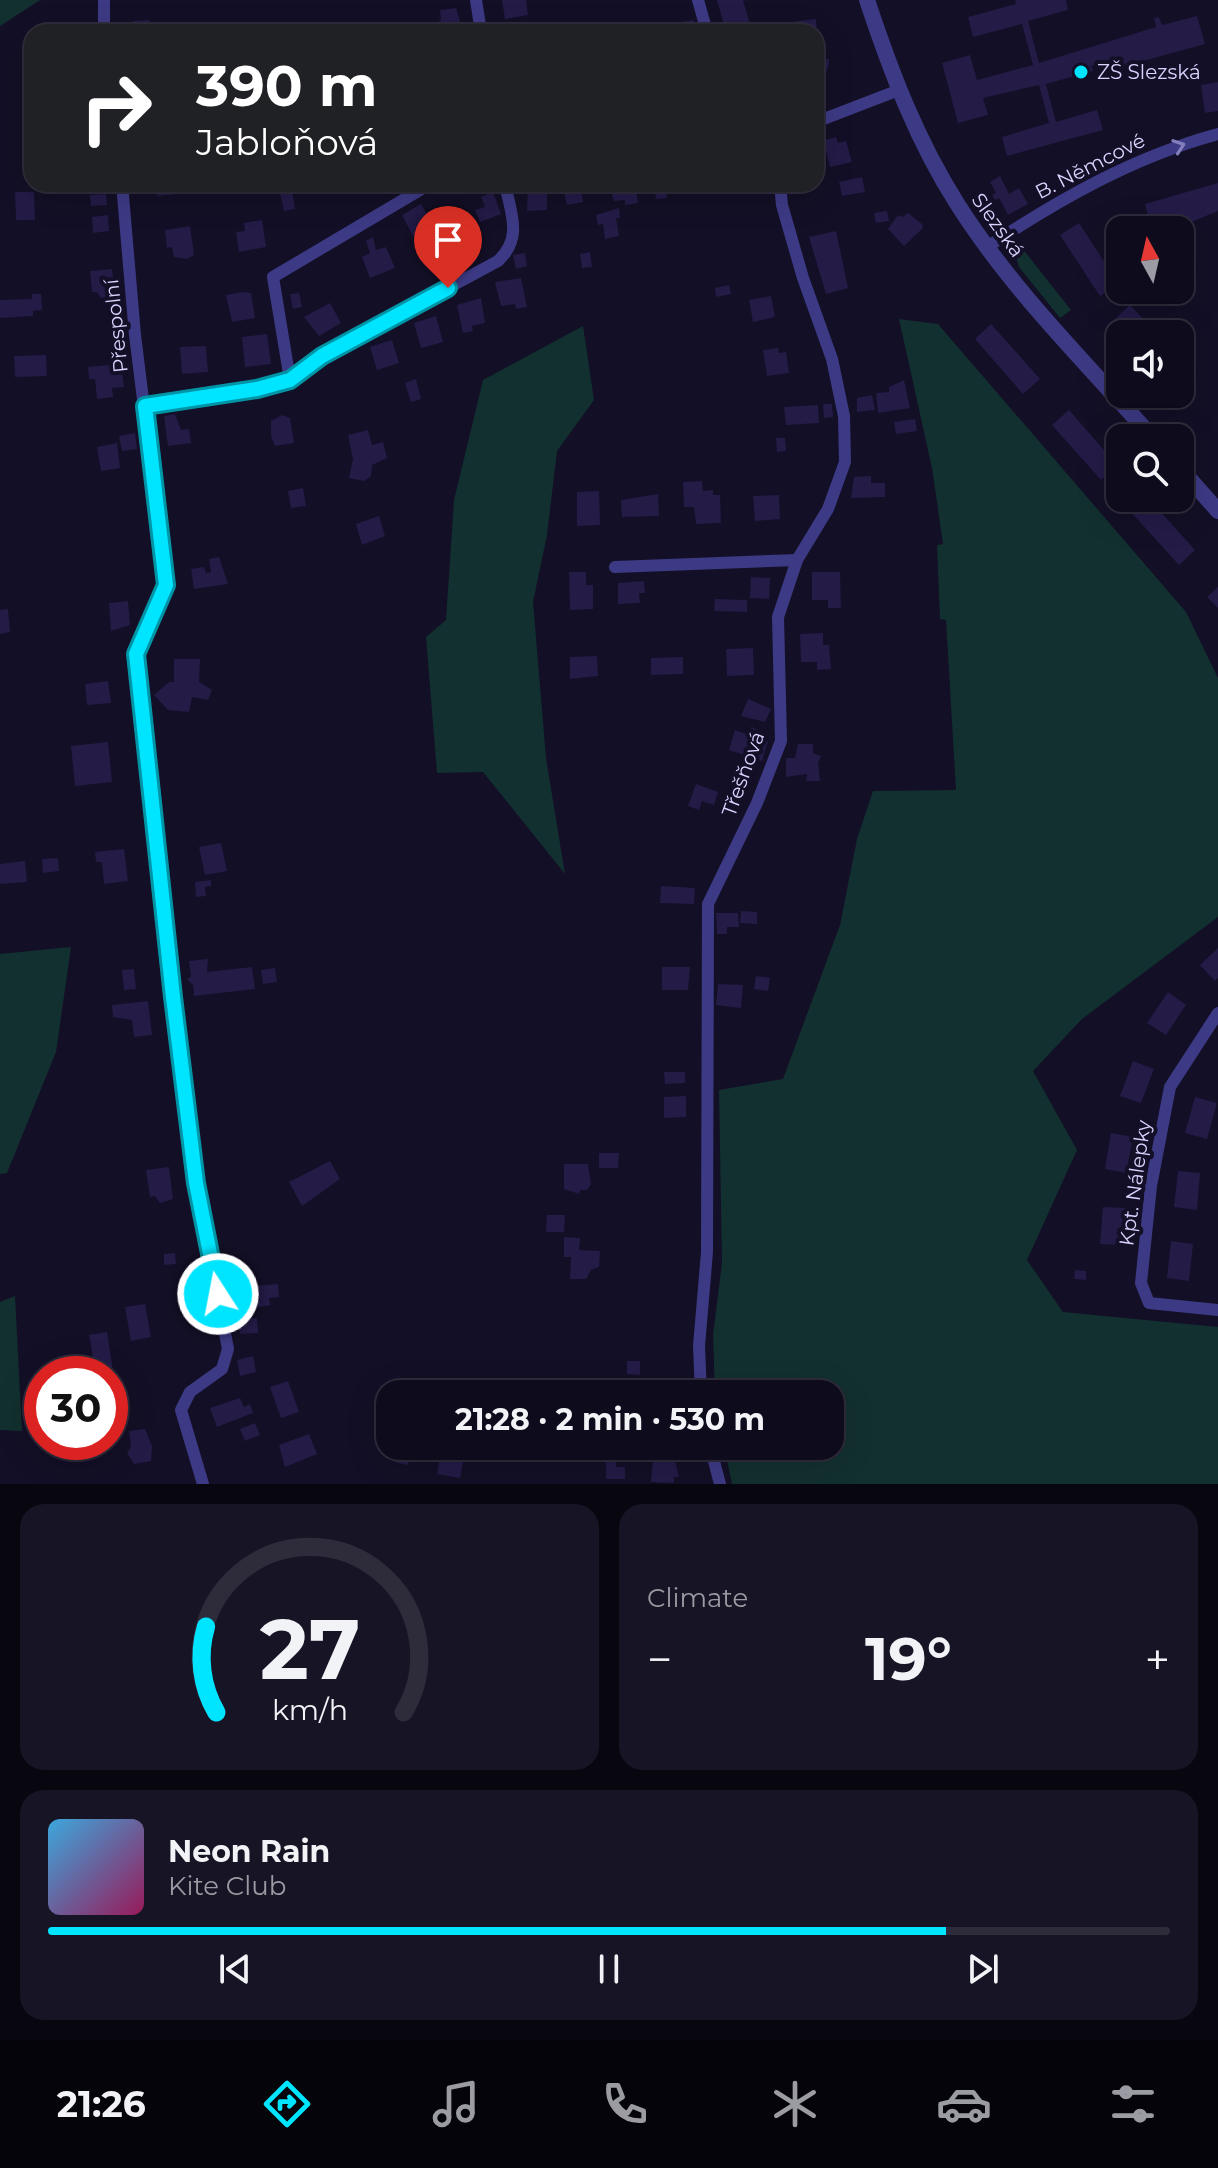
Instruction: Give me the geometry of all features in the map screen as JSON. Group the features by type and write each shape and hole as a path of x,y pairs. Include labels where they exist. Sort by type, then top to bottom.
{"street":[{"path":"104,0 104,24"},
{"path":"476,0 480,24"},
{"path":"698,0 705,24"},
{"name":"Slezská","path":"867,0 899,90 943,181 987,247 1140,424"},
{"path":"824,119 899,90"},
{"name":"B. Němcové","path":"987,247 1066,197 1132,163 1218,134"},
{"name":"Přespolní","path":"123,192 166,585 136,654 153,834 196,1183 228,1349 222,1369 190,1392 181,1410 203,1484"},
{"path":"290,380 273,277 416,192"},
{"path":"145,406 257,389 290,380 322,356 498,261 510,249 516,234 507,192"},
{"name":"Třešňová","path":"700,1380 699,1346 707,1252 708,904 757,803 781,741 778,617 797,560 828,509 845,462 844,416 832,359 803,278 781,192"},
{"path":"1194,484 1218,511"},
{"path":"615,567 797,560"},
{"name":"Kpt. Nálepky","path":"1218,1013 1170,1087 1151,1186 1141,1283 1149,1303 1218,1310"},
{"path":"714,1460 720,1484"}],"green space":[{"path":"0,0 40,0 0,26"},
{"path":"1022,248 1071,310 1060,318 1019,267 1015,254"},
{"path":"899,319 938,324 1186,612 1218,678 1218,917 1082,1019 1033,1071 1077,1150 1027,1260 1063,1312 1218,1327 1218,1484 732,1484 727,1460 844,1460 844,1380 715,1380 713,1335 722,1263 719,1090 783,1079 840,925 857,839 873,791 956,790 946,620 940,619 937,545 943,544 932,468"},
{"path":"583,326 594,400 557,451 547,535 533,602 546,758 565,874 483,772 437,773 426,637 446,620 454,500 483,380"},
{"path":"71,947 56,1052 7,1173 0,1174 0,954"},
{"path":"15,1296 22,1431 0,1430 0,1302"}],"building":[{"path":"502,0 526,0 528,15 505,19"},
{"path":"717,0 743,0 750,24 724,24"},
{"path":"1015,0 1066,0 1068,10 1028,21 1039,63 1156,27 1154,18 1159,17 1162,25 1197,16 1205,44 1114,69 1112,60 1091,66 1093,71 1046,84 1056,122 1097,110 1103,130 1007,156 1002,137 1049,123 1039,85 983,98 988,115 958,123 942,63 970,55 977,80 1033,65 1022,24 973,37 968,17 1016,4"},
{"path":"456,8 461,24 437,24 441,19 440,10"},
{"path":"816,19 816,24 783,24"},
{"path":"149,20 149,24 133,24 133,21"},
{"path":"694,20 694,24 669,24"},
{"path":"824,59 829,59 829,63 824,76"},
{"path":"1218,82 1218,111 1205,113 1201,85"},
{"path":"836,137 838,143 846,141 852,162 830,167 826,140"},
{"path":"1000,176 1009,194 1019,188 1028,204 1008,215 999,198 995,200 992,195 996,193 990,182"},
{"path":"862,177 865,192 842,196 839,182"},
{"path":"1218,183 1218,211 1194,221 1194,216 1148,216 1145,204"},
{"path":"15,192 34,192 35,220 16,220"},
{"path":"157,192 176,194 157,196"},
{"path":"292,192 295,209 284,211 280,193"},
{"path":"493,192 501,214 480,222 475,210 485,207 481,197"},
{"path":"528,192 547,192 547,210 527,211"},
{"path":"564,192 589,192 582,194 583,202 567,205"},
{"path":"611,192 636,192 638,203 625,205 625,200 614,201"},
{"path":"655,192 666,192 667,198 656,199"},
{"path":"106,194 107,205 91,206 90,195"},
{"path":"421,204 434,227 414,238 402,215"},
{"path":"619,208 620,218 616,218 619,236 605,239 603,224 598,225 596,215"},
{"path":"887,211 889,221 876,223 874,213"},
{"path":"908,213 923,228 904,246 888,229 898,215 903,217"},
{"path":"108,215 109,231 93,233 92,217"},
{"path":"262,220 266,247 239,252 236,232 245,231 244,223"},
{"path":"1079,223 1106,264 1106,292 1100,296 1060,235"},
{"path":"190,226 194,255 187,259 174,257 172,247 167,248 165,230"},
{"path":"836,231 848,288 826,294 809,237"},
{"path":"373,237 376,250 386,247 395,268 370,278 362,257 370,253 366,241"},
{"path":"590,252 592,267 582,268 580,254"},
{"path":"525,253 527,266 516,269 513,255"},
{"path":"112,269 115,295 101,298 97,292 92,292 90,271"},
{"path":"521,278 527,307 516,309 515,304 501,306 495,282"},
{"path":"729,285 731,294 716,297 715,288"},
{"path":"251,293 255,318 232,322 226,295"},
{"path":"299,293 302,307 293,309 290,294"},
{"path":"32,294 41,294 42,310 33,311 33,316 0,318 0,300 32,299"},
{"path":"771,296 775,317 753,322 749,300"},
{"path":"481,298 485,323 472,326 473,331 463,333 457,305"},
{"path":"330,303 341,323 319,336 304,317"},
{"path":"1130,305 1144,320 1114,320"},
{"path":"436,316 443,342 421,348 414,323"},
{"path":"991,324 1040,379 1023,394 975,339"},
{"path":"267,334 271,364 245,367 242,337"},
{"path":"392,340 399,363 377,370 370,347"},
{"path":"206,346 208,372 182,374 180,347"},
{"path":"778,348 779,353 786,352 789,373 767,376 763,350"},
{"path":"46,355 47,376 15,377 14,356"},
{"path":"121,364 124,387 112,388 113,397 97,399 95,379 89,379 88,367"},
{"path":"416,379 421,399 411,402 405,383"},
{"path":"904,380 910,408 878,413 876,393 889,392 889,387"},
{"path":"872,395 875,410 857,412 857,398"},
{"path":"823,404 832,404 833,417 824,418"},
{"path":"818,405 819,423 786,425 784,407"},
{"path":"1069,410 1106,452 1106,475 1101,480 1052,425"},
{"path":"175,414 181,430 189,429 191,443 168,446 164,416"},
{"path":"282,415 290,418 294,443 275,446 271,421"},
{"path":"915,419 917,431 896,434 894,422"},
{"path":"368,430 372,445 383,442 387,458 372,465 371,476 364,481 349,478 353,459 348,435"},
{"path":"135,433 137,449 122,451 119,436"},
{"path":"776,438 785,438 786,451 777,452"},
{"path":"117,443 120,468 101,471 97,447"},
{"path":"871,476 871,483 885,483 885,497 851,498 854,477"},
{"path":"702,481 703,491 713,490 713,495 720,495 721,523 696,524 694,507 684,507 683,482"},
{"path":"303,488 306,506 291,508 288,491"},
{"path":"599,491 600,525 577,526 577,492"},
{"path":"658,494 659,516 622,517 621,500"},
{"path":"779,495 780,519 755,521 753,496"},
{"path":"1131,512 1161,512 1195,550 1179,565"},
{"path":"379,516 385,536 362,545 356,524"},
{"path":"219,557 228,584 194,589 191,569 204,567 206,573 211,572 209,559"},
{"path":"569,572 586,572 586,585 593,585 593,609 570,610"},
{"path":"812,572 840,572 841,608 828,608 828,600 812,600"},
{"path":"751,577 770,578 769,599 750,598"},
{"path":"644,581 645,593 639,593 640,603 618,604 618,583"},
{"path":"1218,587 1218,608 1207,597"},
{"path":"715,599 747,600 747,612 714,611"},
{"path":"128,601 130,625 111,631 109,603"},
{"path":"8,609 10,632 0,634 0,610"},
{"path":"823,633 823,645 829,645 831,669 817,670 817,662 801,662 800,634"},
{"path":"753,648 754,675 727,676 726,649"},
{"path":"597,656 598,676 570,679 570,657"},
{"path":"683,657 683,674 651,675 651,658"},
{"path":"174,659 200,659 199,682 212,690 208,700 192,697 189,712 168,710 154,695 169,682 174,682"},
{"path":"108,681 111,703 87,705 85,684"},
{"path":"748,699 771,709 765,722 741,716"},
{"path":"751,727 763,732 760,739 768,741 762,761 729,750 735,730 749,735"},
{"path":"108,742 112,782 75,786 71,746"},
{"path":"798,744 813,744 813,753 821,756 818,763 820,781 806,781 807,774 786,777 786,758 795,758"},
{"path":"696,784 718,792 714,805 702,801 699,810 688,806"},
{"path":"221,843 227,871 205,875 199,847"},
{"path":"124,849 128,881 104,884 102,862 96,862 95,852"},
{"path":"58,858 59,871 43,873 42,859"},
{"path":"25,861 27,882 0,884 0,864"},
{"path":"211,880 211,886 205,887 206,896 196,897 195,882"},
{"path":"661,886 695,888 694,904 660,903"},
{"path":"741,911 757,912 757,924 740,923"},
{"path":"716,913 738,913 739,927 727,927 727,934 717,934"},
{"path":"1218,948 1218,978 1215,981 1200,965"},
{"path":"208,959 207,972 252,967 255,989 194,996 193,985 187,979 191,977 189,961"},
{"path":"662,967 690,967 688,990 662,990"},
{"path":"275,968 277,982 263,984 261,970"},
{"path":"134,969 136,989 124,990 122,970"},
{"path":"756,976 770,978 768,991 754,989"},
{"path":"718,984 743,985 741,1008 716,1005"},
{"path":"1168,992 1186,1005 1166,1035 1147,1023"},
{"path":"148,1001 152,1035 134,1037 132,1020 113,1017 112,1005"},
{"path":"1133,1061 1154,1069 1141,1103 1120,1096"},
{"path":"664,1072 685,1072 685,1083 665,1084"},
{"path":"686,1096 686,1117 664,1118 664,1097"},
{"path":"1195,1097 1217,1103 1207,1139 1185,1133"},
{"path":"1111,1133 1133,1137 1126,1173 1105,1169"},
{"path":"599,1153 619,1153 618,1168 599,1168"},
{"path":"330,1161 340,1179 302,1206 289,1182"},
{"path":"564,1164 588,1164 591,1184 587,1190 580,1190 579,1194 564,1189"},
{"path":"169,1167 173,1199 160,1203 155,1196 150,1197 146,1170"},
{"path":"1178,1171 1200,1173 1197,1210 1174,1207"},
{"path":"1103,1207 1125,1208 1123,1245 1100,1244"},
{"path":"547,1215 565,1215 564,1232 546,1232"},
{"path":"564,1237 580,1238 579,1250 600,1251 599,1267 591,1270 586,1279 570,1279 571,1257 564,1257"},
{"path":"1171,1241 1193,1244 1189,1281 1167,1278"},
{"path":"175,1253 176,1264 164,1265 164,1254"},
{"path":"1075,1270 1086,1271 1086,1280 1074,1279"},
{"path":"278,1284 279,1297 269,1298 270,1305 240,1311 240,1287"},
{"path":"145,1304 151,1337 131,1341 125,1307"},
{"path":"257,1318 258,1333 240,1334 238,1319"},
{"path":"107,1332 111,1356 93,1356 89,1335"},
{"path":"253,1356 256,1372 240,1376 237,1360"},
{"path":"627,1361 640,1361 640,1375 627,1374"},
{"path":"288,1381 299,1412 281,1418 270,1387"},
{"path":"240,1398 244,1407 250,1404 253,1413 217,1427 210,1408"},
{"path":"255,1423 260,1435 245,1441 240,1429"},
{"path":"145,1429 152,1446 151,1461 134,1464 128,1455 131,1447 129,1431"},
{"path":"309,1434 317,1454 285,1467 279,1445"},
{"path":"394,1460 409,1460 408,1465"},
{"path":"440,1460 463,1460 460,1478 437,1474"},
{"path":"606,1460 616,1460 616,1467 625,1467 625,1479 606,1479"},
{"path":"653,1460 675,1461 679,1477 674,1477 674,1483 651,1482"}],"place":[{"name":"ZŠ Slezská","path":"1081,72"}],"route":[{"path":"218,1294 196,1183 153,834 136,654 166,585 145,406 257,389 290,380 322,356 448,288"}]}
